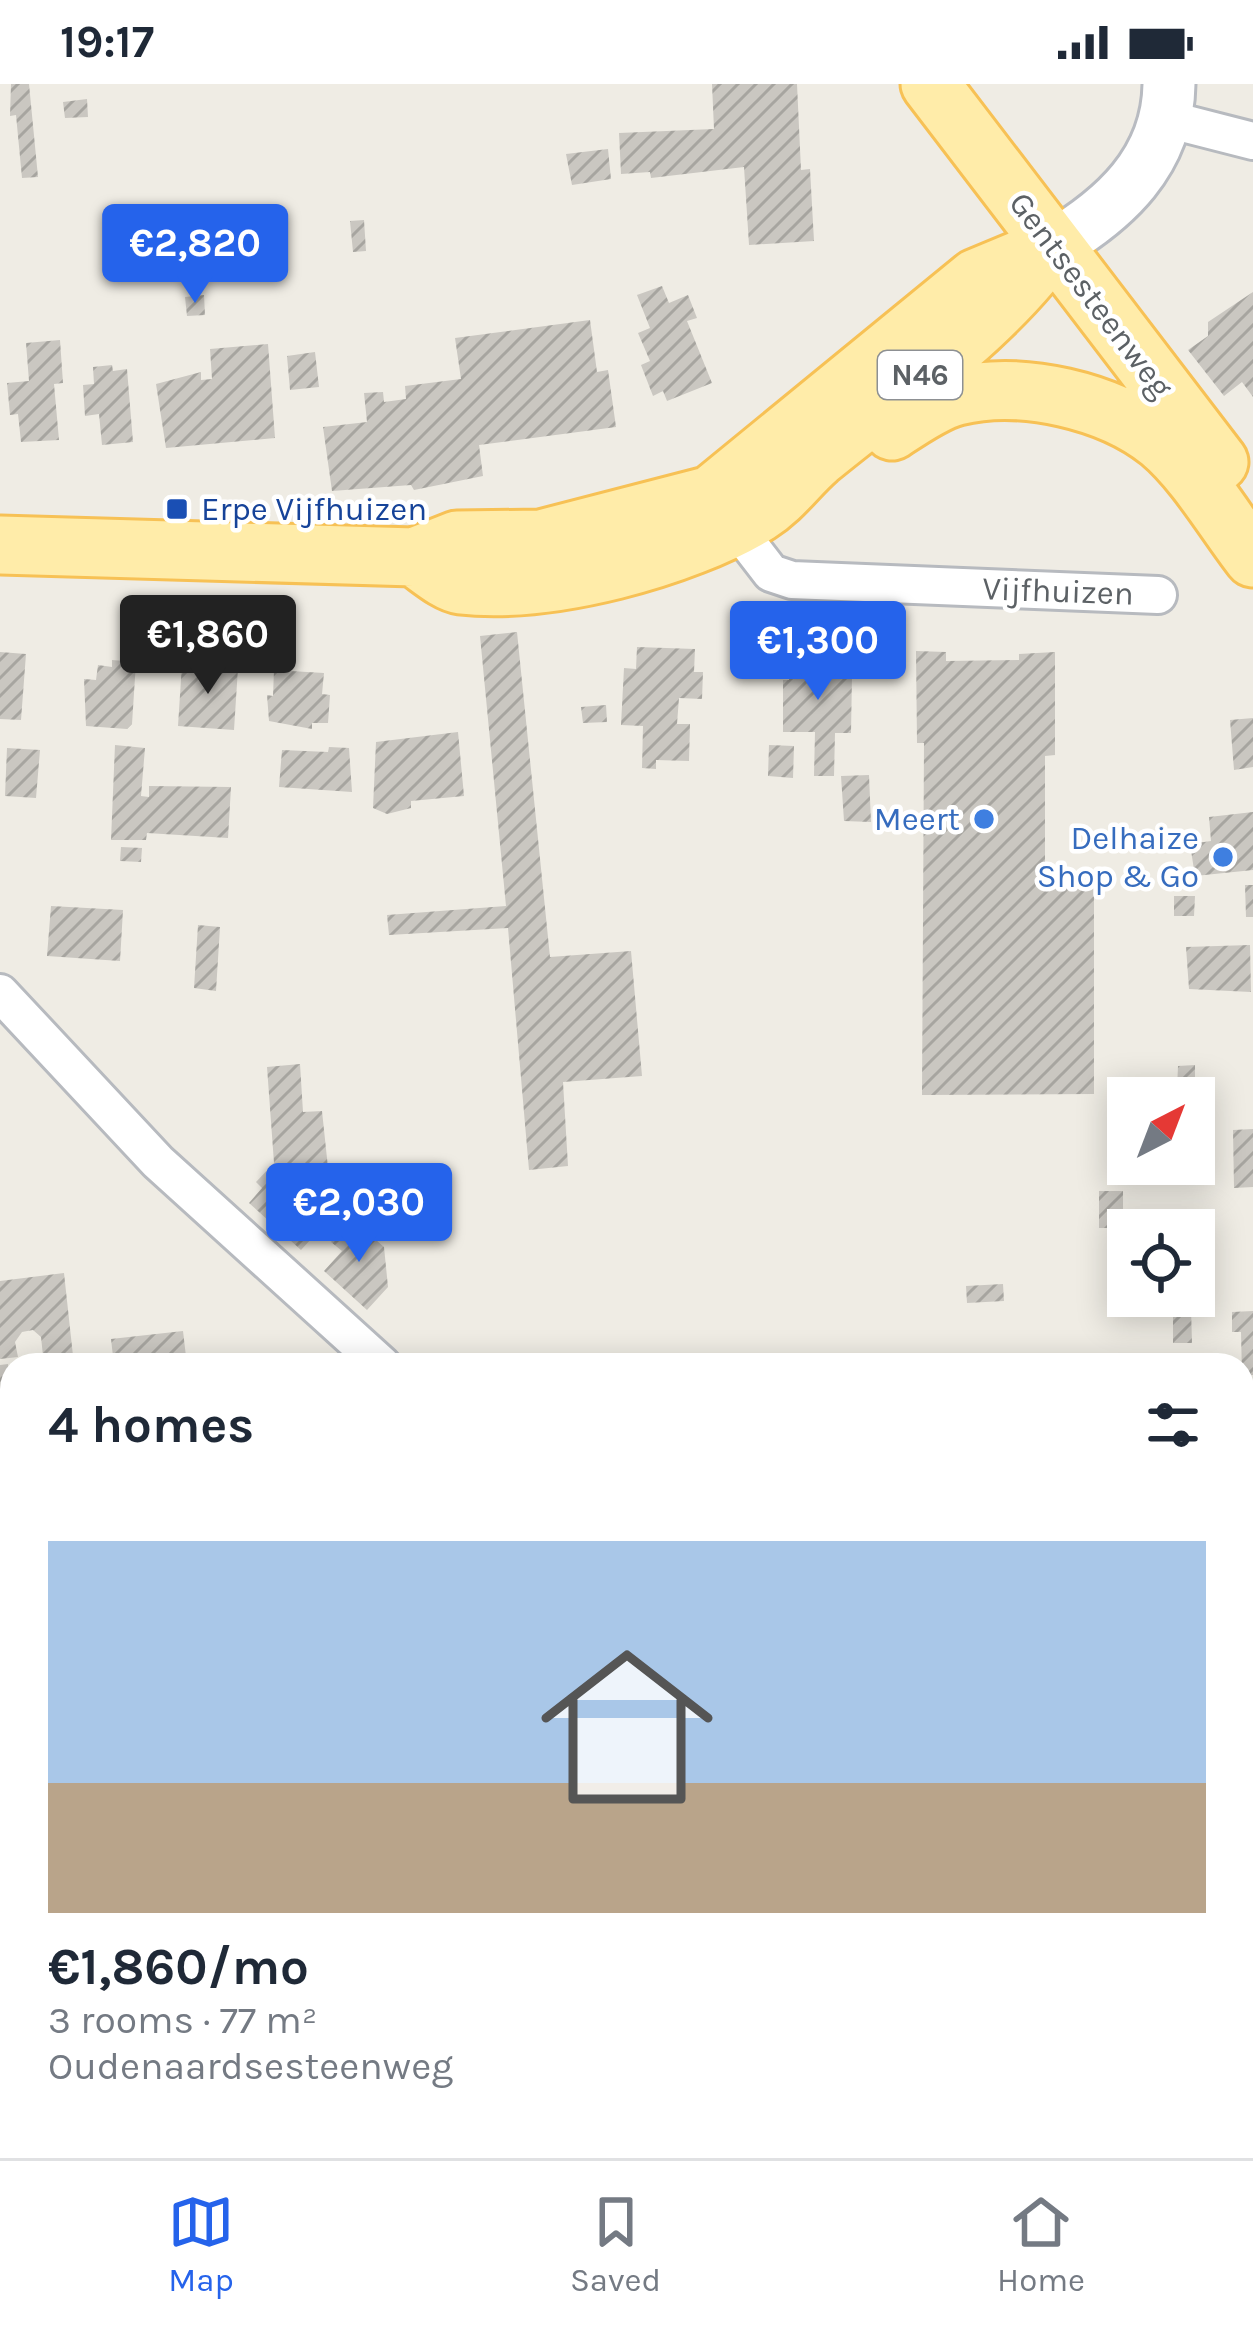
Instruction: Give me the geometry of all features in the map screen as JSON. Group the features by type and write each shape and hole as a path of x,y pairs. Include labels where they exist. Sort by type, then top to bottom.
{"main road":[{"name":"Gentsesteenweg","path":"930,84 1253,506"},
{"path":"1053,246 1120,201 1142,175 1166,101"},
{"name":"N46","path":"0,545 414,557 457,585 629,567 809,466 1001,309 1053,246"},
{"path":"743,507 809,490 896,428 956,396 1018,393 1088,404 1127,417 1165,445 1253,558"}],"street":[{"path":"1166,101 1253,141"},
{"name":"Vijfhuizen","path":"743,507 771,573 792,580 1158,595"},
{"path":"0,993 158,1162 369,1353"}],"building":[{"path":"11,84 29,84 38,177 22,178 16,115 10,116"},
{"path":"712,84 797,84 801,170 810,169 814,241 749,245 744,167 651,178 650,172 621,174 619,133 714,129"},
{"path":"87,99 88,117 65,118 63,102"},
{"path":"608,149 611,179 572,185 566,154"},
{"path":"364,220 366,251 353,252 350,221"},
{"path":"662,286 669,303 688,295 697,318 687,321 712,383 667,401 663,391 653,396 641,365 650,361 638,333 650,328 637,295"},
{"path":"1253,292 1253,397 1242,382 1224,396 1188,350 1208,336 1208,322"},
{"path":"204,295 205,315 187,316 185,297"},
{"path":"590,320 597,372 608,370 616,427 479,445 483,476 414,490 411,485 332,491 323,427 367,422 364,393 383,392 384,402 406,399 405,386 461,379 455,338"},
{"path":"60,340 63,383 54,384 59,440 21,442 18,414 10,415 7,383 29,381 26,343"},
{"path":"268,344 275,438 166,448 156,384 201,372 201,380 212,379 210,349"},
{"path":"315,352 319,387 290,390 287,356"},
{"path":"112,365 113,371 127,369 133,442 102,445 99,414 85,416 83,385 94,384 93,367"},
{"path":"517,632 550,957 631,951 642,1076 563,1082 568,1166 529,1170 508,928 389,935 387,915 506,906 480,636"},
{"path":"637,647 695,649 694,672 703,672 702,699 679,698 677,724 690,724 689,761 656,760 656,769 642,768 643,726 621,725 624,668 636,669"},
{"name":"Meert","path":"916,651 946,652 946,661 1019,660 1019,654 1055,652 1055,755 1045,756 1045,882 1094,883 1094,1094 922,1095 924,743 917,743"},
{"path":"0,652 26,654 21,720 0,719"},
{"path":"790,652 842,653 841,676 852,676 851,733 835,733 834,776 814,776 815,732 783,732 783,680 789,680"},
{"path":"112,660 136,662 132,724 127,729 86,726 84,679 96,680 98,665 112,667"},
{"path":"182,664 238,668 234,730 178,726"},
{"path":"274,670 324,673 322,694 330,695 328,723 312,723 312,729 269,721 267,695 273,696"},
{"path":"606,705 607,722 583,723 581,707"},
{"path":"1253,718 1253,767 1234,770 1230,720"},
{"path":"458,732 464,796 411,801 411,808 387,814 373,808 376,742"},
{"path":"115,745 145,748 141,796 149,797 149,786 231,787 228,838 147,833 146,840 111,840"},
{"path":"769,745 794,746 793,778 768,776"},
{"path":"329,747 349,748 352,792 279,787 282,750 328,752"},
{"path":"7,748 40,750 36,798 5,796"},
{"path":"869,775 871,822 844,821 841,776"},
{"name":"Delhaize Shop & Go","path":"1253,812 1253,870 1195,876 1190,844 1211,841 1209,817"},
{"path":"121,847 142,848 141,862 120,861"},
{"path":"1245,885 1253,885 1253,917 1246,917"},
{"path":"1174,896 1195,896 1194,916 1174,916"},
{"path":"51,906 123,910 120,961 47,956"},
{"path":"198,925 220,927 216,991 194,988"},
{"path":"1250,945 1251,992 1189,989 1186,947"},
{"path":"300,1064 303,1112 322,1111 333,1215 301,1250 249,1203 262,1188 256,1182 274,1163 267,1067"},
{"path":"1195,1065 1195,1077 1178,1077 1178,1066"},
{"path":"1253,1129 1253,1187 1234,1188 1233,1130"},
{"path":"1099,1191 1123,1191 1123,1209 1107,1209 1107,1228 1099,1228"},
{"path":"351,1218 384,1247 388,1287 367,1310 324,1271 342,1251 331,1242"},
{"path":"64,1273 73,1353 43,1353 41,1337 33,1330 22,1332 15,1342 17,1353 0,1353 0,1281"},
{"path":"1003,1284 1004,1301 967,1303 966,1286"},
{"path":"1253,1311 1253,1353 1241,1353 1241,1332 1232,1332 1232,1312"},
{"path":"1173,1317 1191,1317 1192,1343 1173,1343"},
{"path":"183,1331 186,1353 113,1353 111,1339"}],"place":[{"name":"Erpe Vijfhuizen","path":"177,509"},
{"name":"Meert","path":"984,819"},
{"name":"Delhaize Shop & Go","path":"1223,857"}]}
